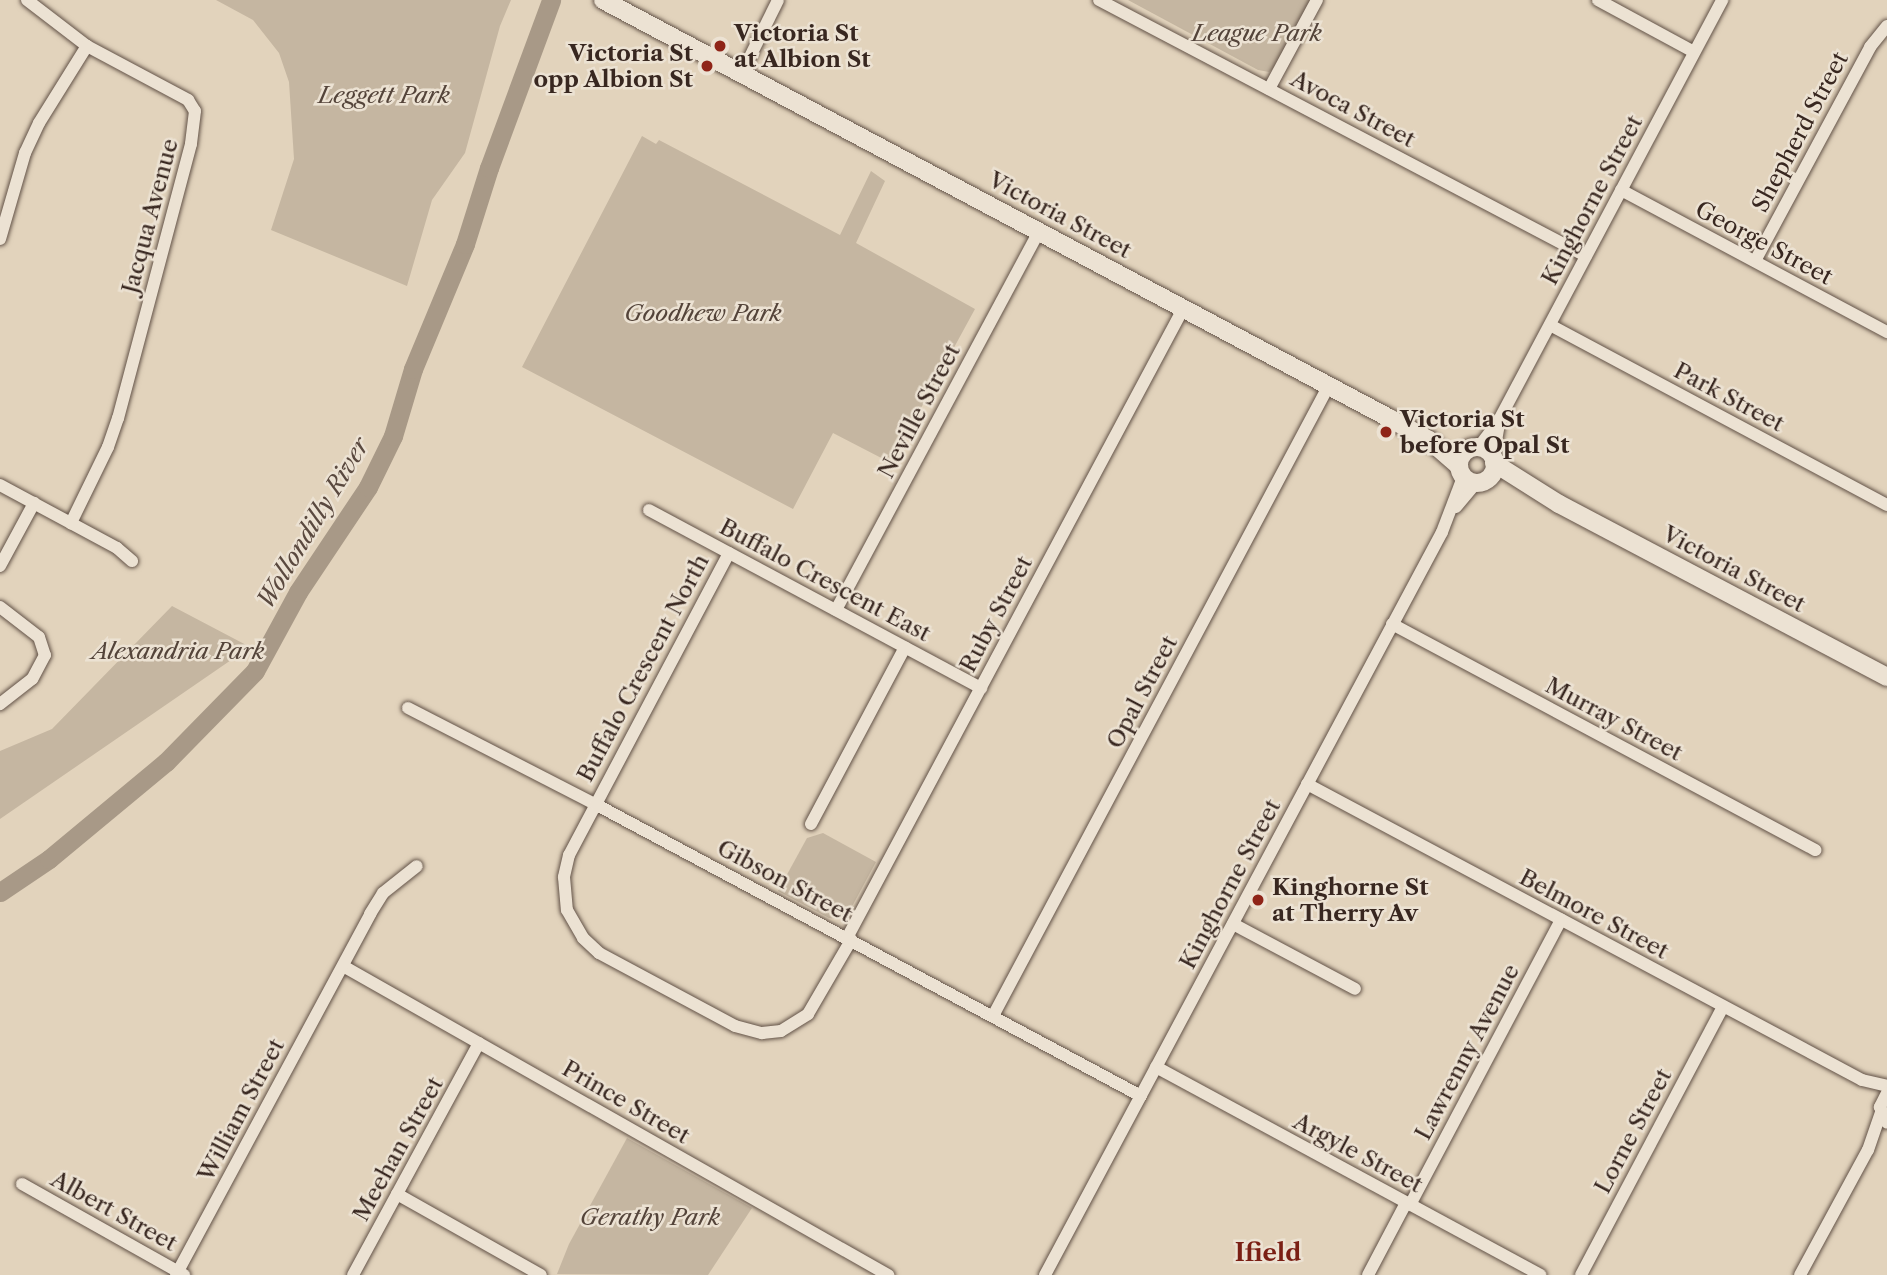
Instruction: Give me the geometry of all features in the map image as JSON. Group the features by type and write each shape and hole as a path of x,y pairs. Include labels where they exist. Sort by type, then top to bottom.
{"main road":[{"name":"Victoria Street","path":"603,0 1543,502 1559,504 1887,677"}],"street":[{"name":"Jacqua Avenue","path":"27,0 87,46 188,100 195,111 195,126 118,418 108,447 71,523"},
{"path":"742,74 778,0"},
{"name":"Avoca Street","path":"1099,0 1586,256"},
{"path":"1269,89 1317,0"},
{"path":"1598,0 1694,52"},
{"name":"Kinghorne Street","path":"1045,1275 1477,466 1722,0"},
{"name":"Shepherd Street","path":"1755,261 1870,47 1887,26"},
{"path":"0,239 25,153 39,123 87,46"},
{"name":"George Street","path":"1621,190 1887,332"},
{"name":"Neville Street","path":"836,610 1039,232"},
{"name":"Ruby Street","path":"849,939 1183,309"},
{"name":"Park Street","path":"1550,325 1887,505"},
{"name":"Opal Street","path":"993,1016 1328,387"},
{"path":"0,485 117,548 132,561"},
{"path":"0,566 34,503"},
{"name":"Buffalo Crescent East","path":"649,510 981,688"},
{"name":"Buffalo Crescent North","path":"729,553 569,855 564,877 567,910 576,929 599,953 726,1022 762,1033 792,1026 815,1007 849,939"},
{"path":"0,607 39,637 45,655 32,679 0,704"},
{"name":"Murray Street","path":"1392,624 1816,850"},
{"path":"811,824 905,647"},
{"name":"Gibson Street","path":"408,708 595,804 1141,1096"},
{"name":"Belmore Street","path":"1307,784 1861,1080 1887,1086"},
{"name":"William Street","path":"180,1274 383,893 417,866"},
{"name":"Lawrenny Avenue","path":"1368,1275 1561,920"},
{"path":"1233,924 1355,989"},
{"name":"Prince Street","path":"343,966 872,1271 888,1275"},
{"name":"Lorne Street","path":"1581,1275 1723,1007"},
{"name":"Meehan Street","path":"353,1275 480,1043"},
{"name":"Argyle Street","path":"1156,1068 1539,1275"},
{"name":"Belmore Street","path":"1861,1080 1884,1108"},
{"path":"1800,1275 1868,1150 1884,1108"},
{"path":"1868,1150 1887,1130"},
{"name":"Albert Street","path":"22,1184 180,1274"},
{"path":"397,1194 541,1275"}],"green space":[{"name":"Leggett Park","path":"216,0 511,0 500,26 465,153 432,200 407,286 271,230 294,159 289,82 279,53 253,20"},
{"name":"League Park","path":"1128,0 1312,0 1277,65 1269,72 1258,70"},
{"name":"Goodhew Park","path":"642,136 656,144 659,140 840,235 871,171 885,181 856,243 975,309 891,463 833,433 793,509 522,367"},
{"name":"Alexandria Park","path":"172,606 250,647 0,819 0,751 52,729"},
{"path":"823,833 876,862 849,912 837,919 829,918 778,891 807,838"},
{"name":"Gerathy Park","path":"627,1138 752,1208 708,1275 557,1274 569,1244"}],"waterway":[{"name":"Wollondilly River","path":"0,892 49,859 166,762 255,671 298,592 368,487 393,436 413,369 465,244 489,168 551,0"}],"place":[{"name":"Victoria St at Albion St","path":"720,46"},
{"name":"Victoria St opp Albion St","path":"707,66"},
{"name":"Victoria St before Opal St","path":"1386,432"},
{"name":"Kinghorne St at Therry Av","path":"1258,900"}],"district":[{"name":"Ifield","path":"1268,1253"}]}
